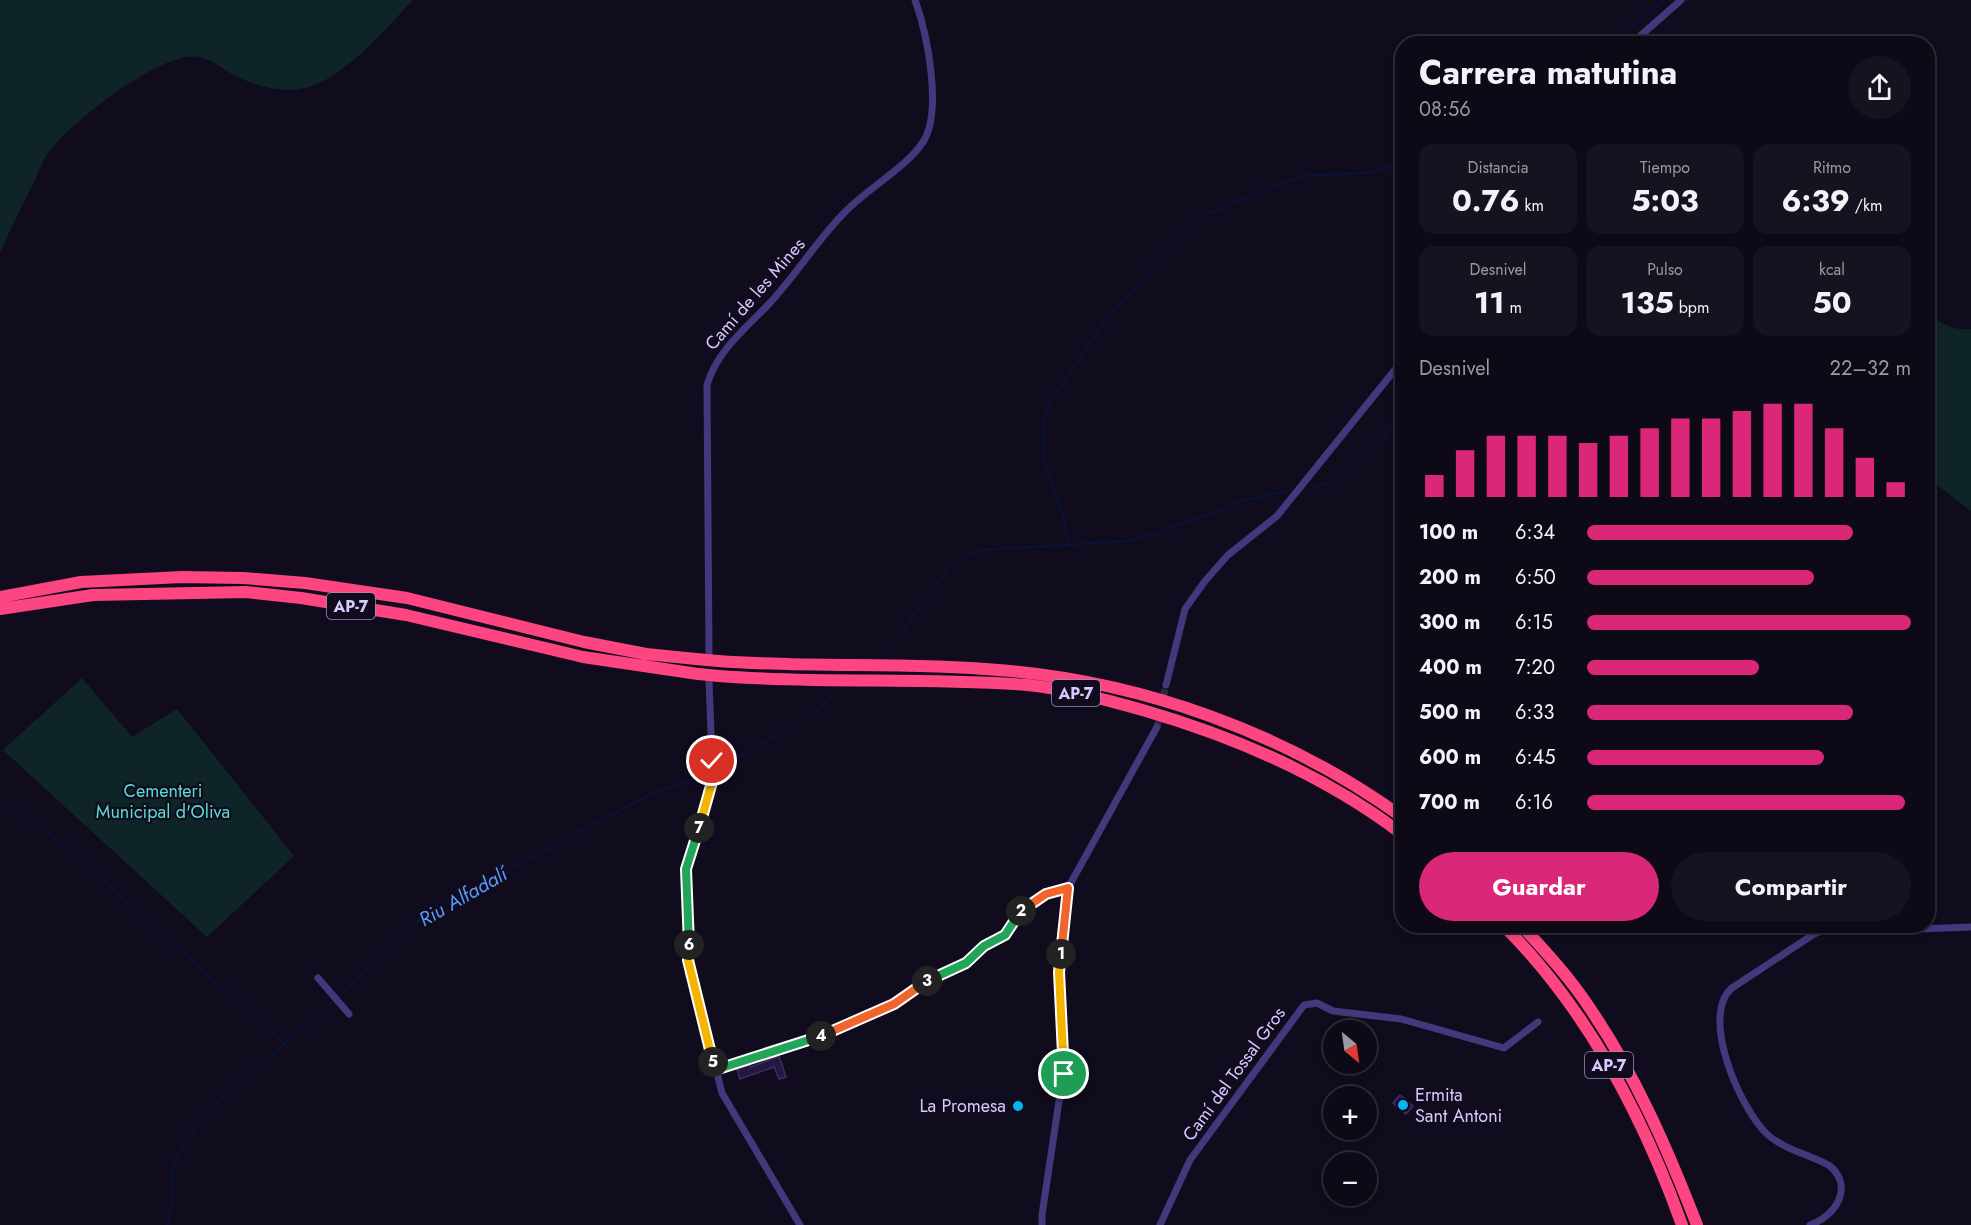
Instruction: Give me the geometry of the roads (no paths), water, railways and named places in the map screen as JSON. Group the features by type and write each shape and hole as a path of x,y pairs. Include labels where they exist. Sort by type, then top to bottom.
{"highway":[{"name":"AP-7","path":"0,597 81,582 171,577 243,578 305,583 407,598 594,644 646,654 696,659 713,658 776,666 998,670 1061,677 1111,687 1205,715 1256,735 1332,772 1395,813"},
{"name":"AP-7","path":"0,609 93,595 246,592 301,598 406,615 584,657 698,674 714,679 986,683 1029,686 1086,695 1202,728 1252,748 1307,773 1395,830"},
{"name":"AP-7","path":"1510,933 1542,968 1605,1057 1660,1170 1682,1225"},
{"name":"AP-7","path":"1528,933 1568,978 1619,1055 1666,1152 1697,1225"}],"street":[{"name":"Camí de les Mines","path":"713,658 707,385 711,370 727,346 774,298 844,213 913,155 924,141 931,118 931,73 922,20 915,0"},
{"path":"1640,36 1681,0"},
{"path":"1166,685 1185,609 1192,598 1228,555 1277,516 1395,370"},
{"path":"714,679 712,782 686,869 689,916 688,960 715,1070 727,1102 800,1225"},
{"path":"1042,1224 1064,1074 1059,972 1068,888 1157,727"},
{"path":"715,1070 822,1035 894,1004 931,979 966,963 984,946 1005,935 1022,909 1035,899 1068,888"},
{"path":"1935,928 1971,927"},
{"path":"1810,1225 1823,1217 1835,1205 1842,1193 1843,1184 1837,1172 1830,1166 1776,1141 1762,1128 1729,1069 1723,1047 1719,1015 1723,999 1732,988 1798,944 1819,933"},
{"path":"318,978 347,1011"},
{"name":"Camí del Tossal Gros","path":"1160,1225 1190,1160 1304,1005 1317,1003 1333,1011 1401,1019 1504,1048 1538,1022"}],"waterway":[{"path":"1620,36 1664,0"},
{"path":"1069,543 1062,512 1044,463 1045,416 1052,399 1105,321 1178,240 1208,213 1301,176 1365,173 1395,166"},
{"path":"1315,488 1356,464 1395,424"},
{"path":"893,644 949,567 981,550 1128,541 1155,534 1246,500 1287,491"},
{"name":"Riu Alfadalí","path":"167,1225 171,1211 173,1169 178,1155 195,1128 219,1102 360,977 428,912 649,795 720,769 817,710 832,697"},
{"path":"0,802 32,820 73,853 285,1045"}],"tunnel":[{"path":"1157,727 1166,685"}],"place":[{"name":"Ermita Sant Antoni","path":"1403,1105"},
{"name":"La Promesa","path":"1018,1106"}],"park label":[{"name":"Cementeri Municipal d'Oliva","path":"163,801"}]}
